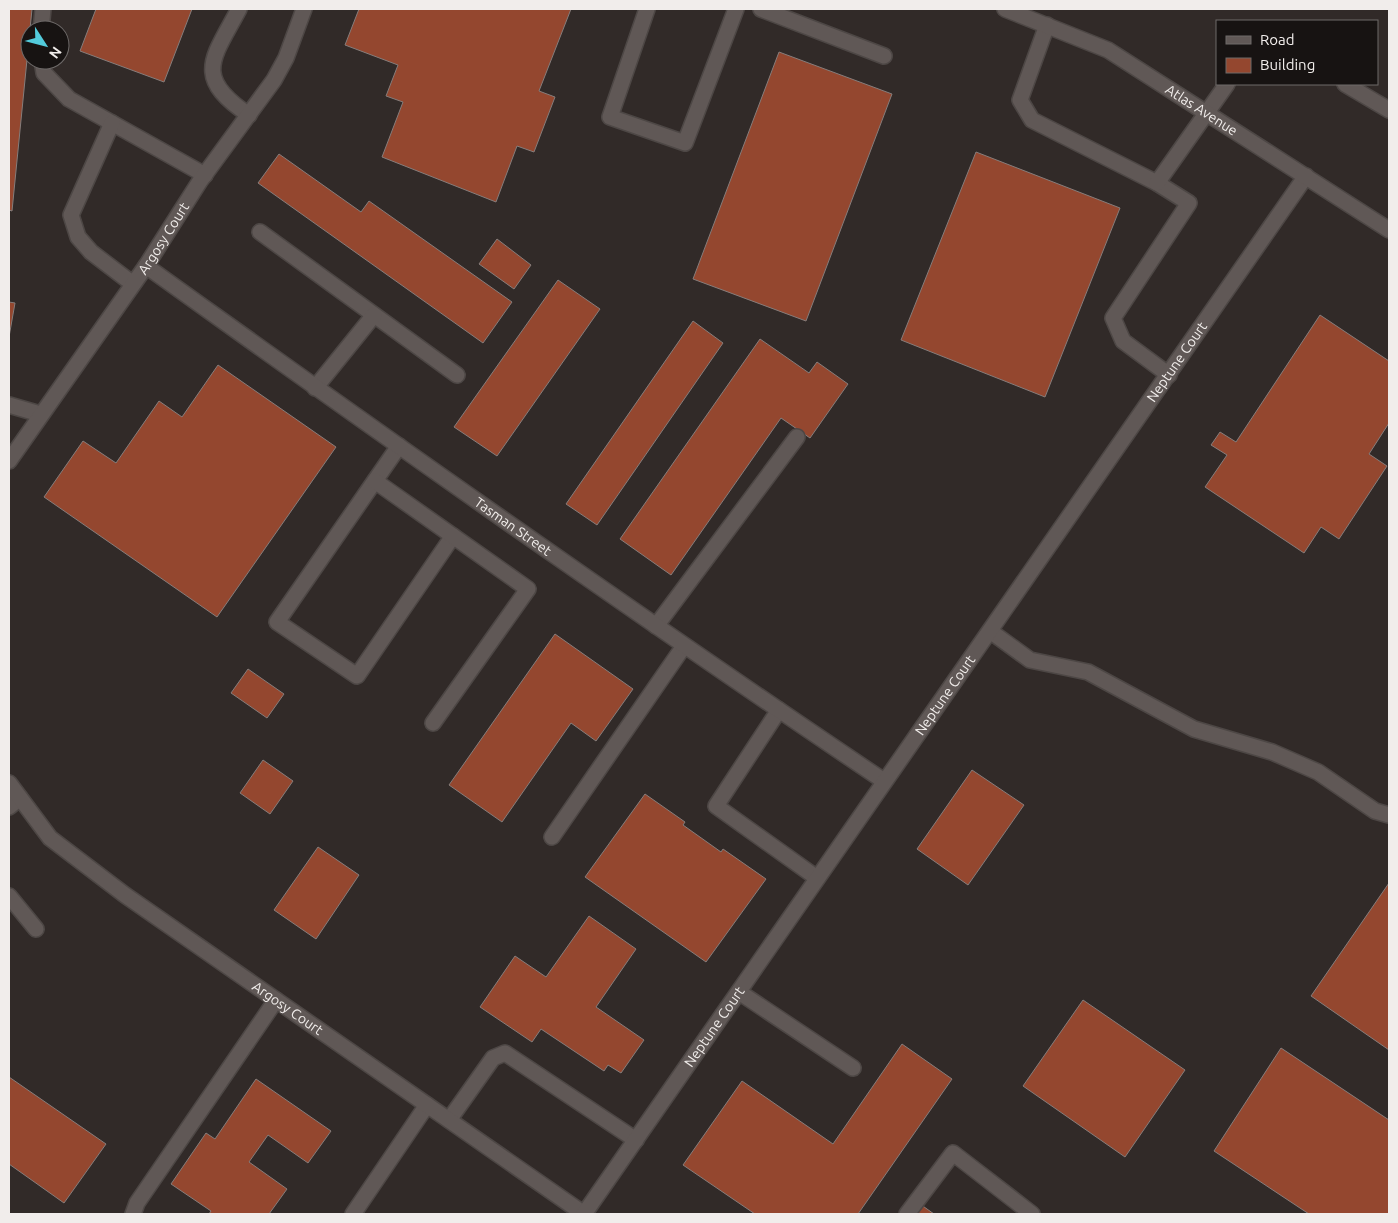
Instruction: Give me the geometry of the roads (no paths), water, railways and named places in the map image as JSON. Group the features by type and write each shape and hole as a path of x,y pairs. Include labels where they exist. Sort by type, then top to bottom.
{"street":[{"path":"239,9 212,60 213,75 220,91 231,103 248,115"},
{"name":"Argosy Court","path":"9,461 40,414 146,266 205,175 274,80 286,58 304,9"},
{"path":"647,9 610,117 685,143 736,9"},
{"path":"761,9 884,56"},
{"name":"Atlas Avenue","path":"1006,9 1108,50 1389,230"},
{"path":"1048,25 1020,100 1032,120 1157,183 1188,203 1113,318 1123,341 1169,375"},
{"path":"46,70 69,99 205,175"},
{"path":"1157,183 1205,112 1226,85"},
{"path":"1347,85 1389,110"},
{"path":"112,124 71,215 78,237 91,252 133,284"},
{"name":"Neptune Court","path":"584,1214 884,780 1169,375 1306,176"},
{"path":"260,232 457,375"},
{"name":"Tasman Street","path":"146,266 315,388 684,646 884,780"},
{"path":"315,388 374,315"},
{"path":"9,405 40,414"},
{"path":"656,626 797,437"},
{"path":"399,446 277,622 357,676 453,536"},
{"path":"375,480 528,589 434,723"},
{"path":"990,631 1030,660 1088,672 1194,729 1272,752 1318,772 1375,811 1389,815"},
{"path":"552,837 684,646"},
{"path":"779,710 716,806 817,878"},
{"name":"Argosy Court","path":"9,783 15,803 50,838 125,895 584,1214"},
{"path":"9,896 36,929"},
{"path":"738,992 853,1068"},
{"path":"133,1214 137,1203 276,1000"},
{"path":"449,1120 493,1058 504,1053 636,1140"},
{"path":"353,1214 427,1105"},
{"path":"907,1214 953,1153 1032,1214"}]}
